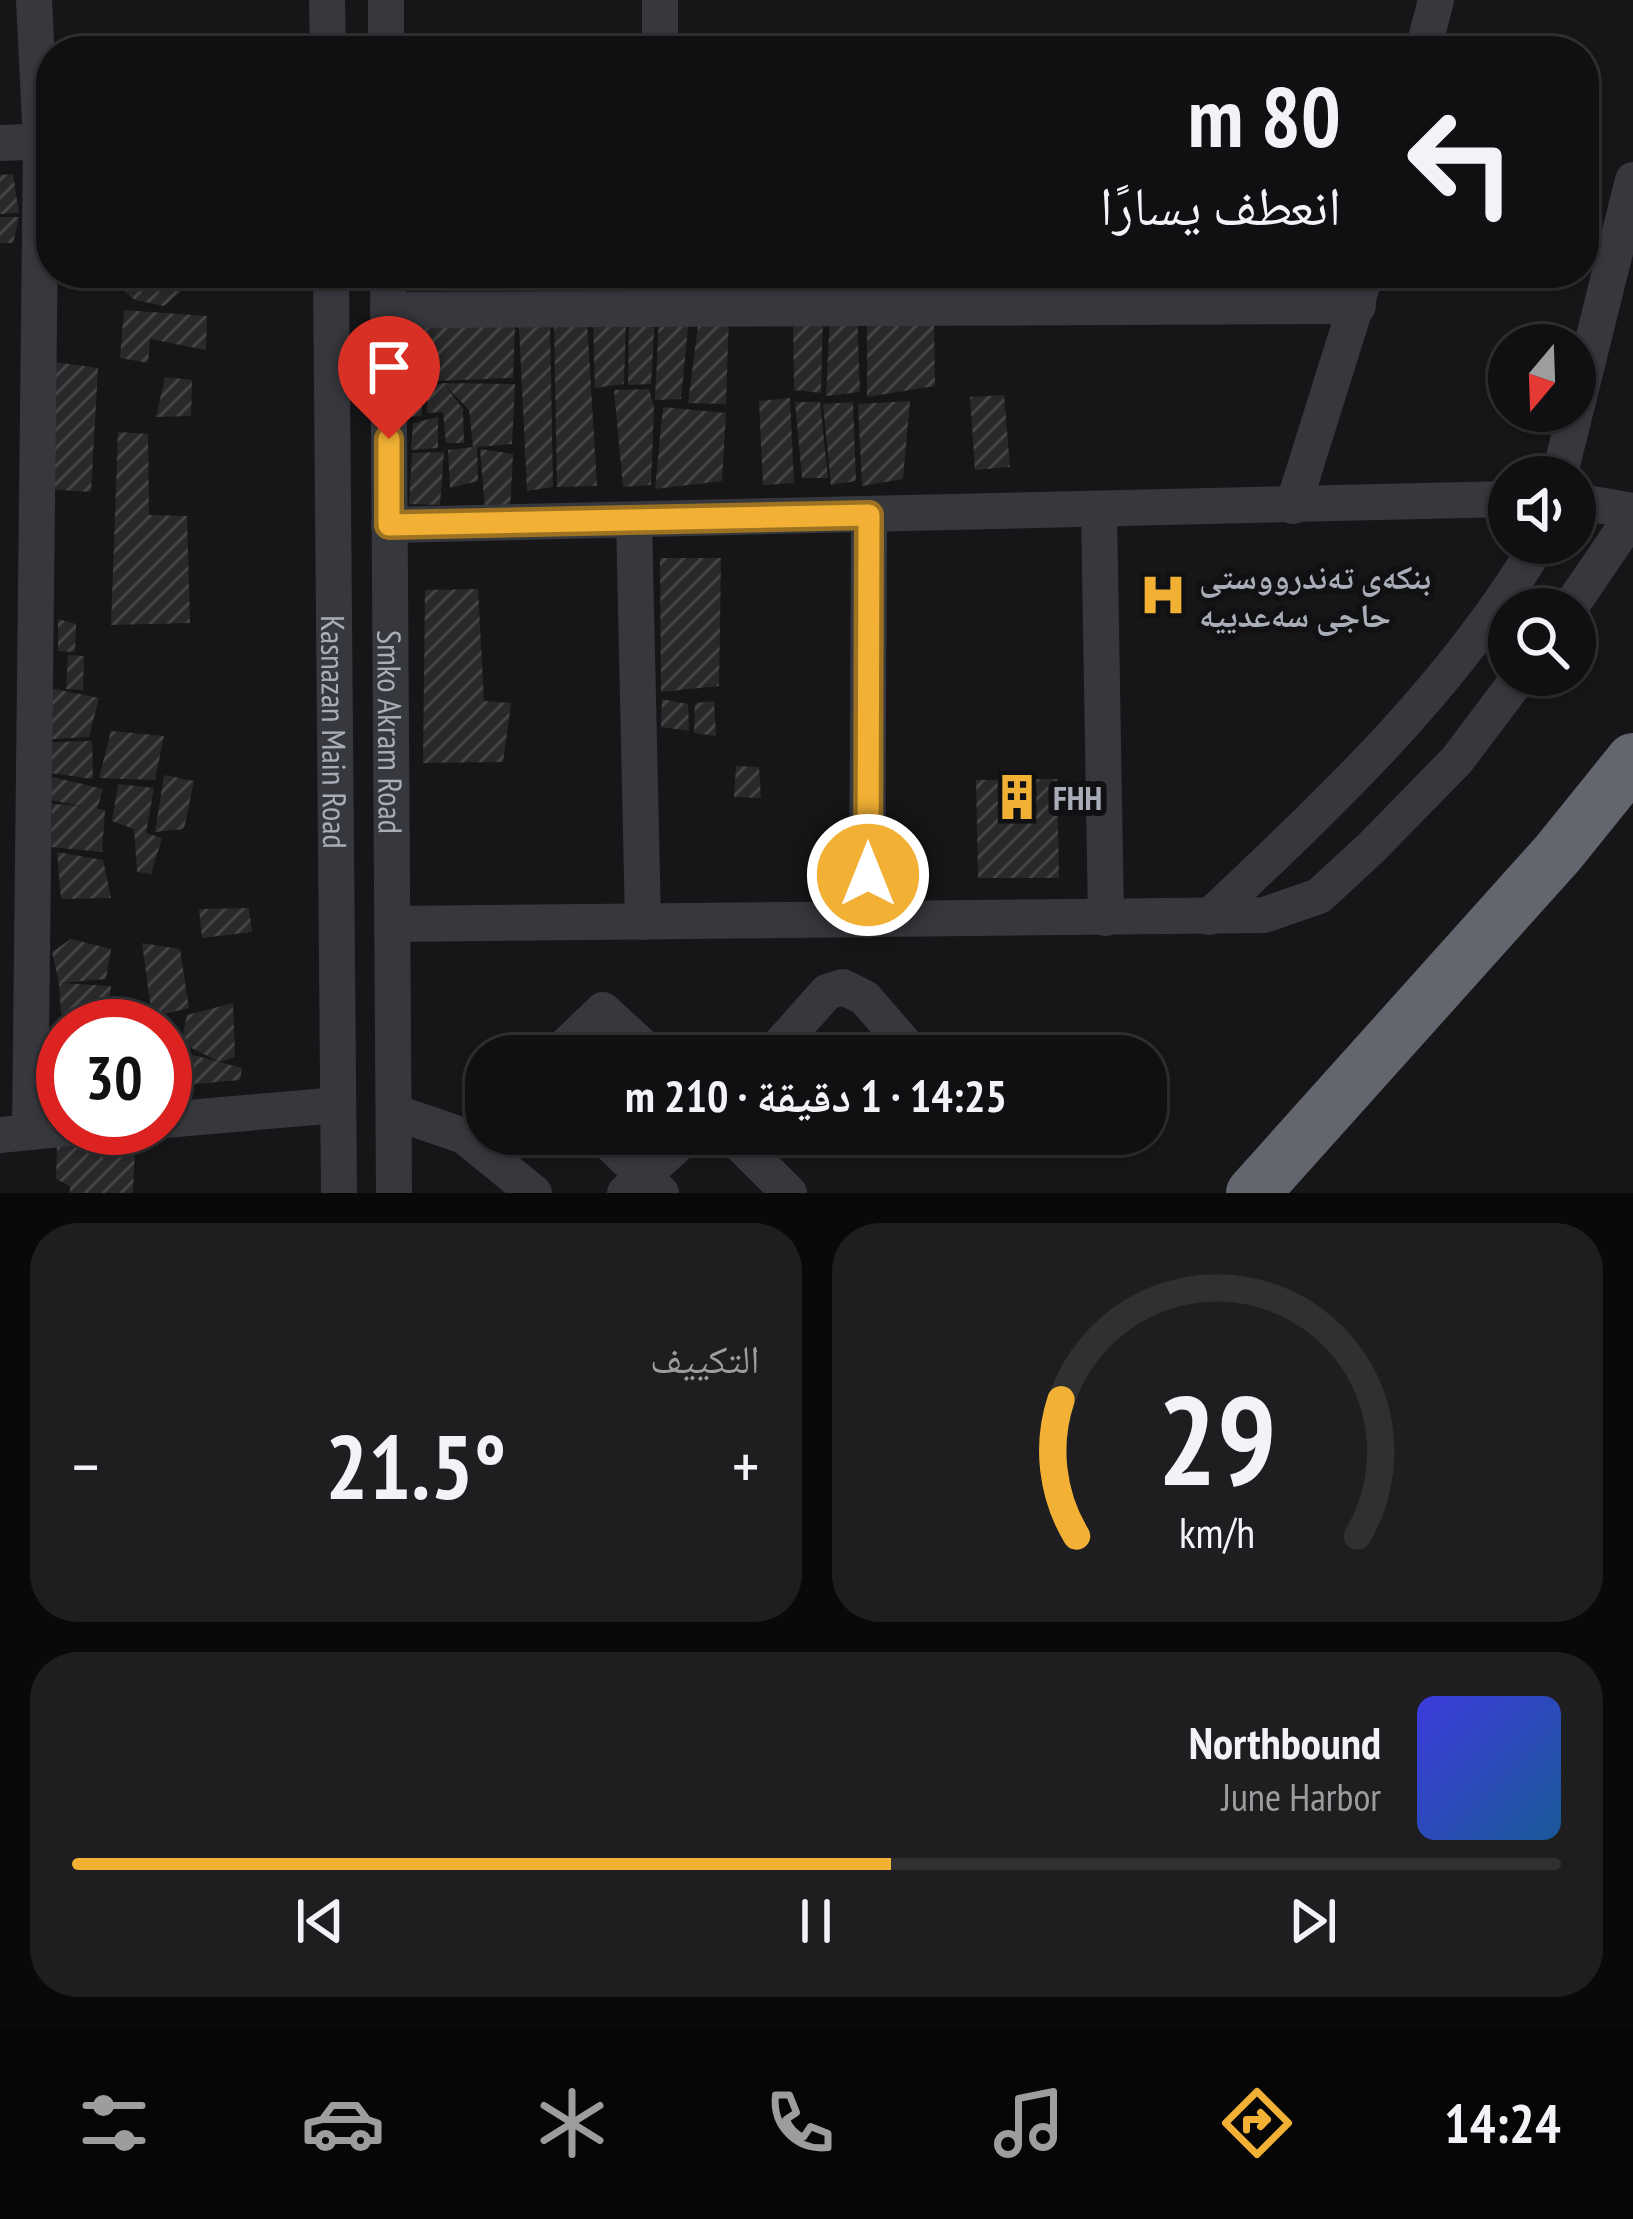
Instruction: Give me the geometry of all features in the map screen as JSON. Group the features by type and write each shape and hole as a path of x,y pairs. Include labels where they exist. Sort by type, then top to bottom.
{"highway":[{"path":"1253,1193 1558,853 1633,760"}],"street":[{"path":"34,0 37,36"},
{"path":"327,0 328,36"},
{"path":"386,0 386,36"},
{"path":"660,0 660,36"},
{"path":"1427,36 1436,0"},
{"path":"0,142 36,142"},
{"path":"1563,456 1633,179"},
{"path":"15,1133 41,288"},
{"name":"Kasnazan Main Road","path":"331,288 339,1193"},
{"name":"Smko Akram Road","path":"388,288 394,1193"},
{"path":"388,310 1050,289 1362,289 1293,506"},
{"path":"389,525 1488,500"},
{"path":"1583,588 1633,513 1596,505"},
{"path":"1099,511 1106,918"},
{"path":"867,920 869,515"},
{"path":"634,520 643,922"},
{"path":"1209,917 1435,694 1493,619 1526,564"},
{"path":"392,924 1264,915 1319,896 1457,760 1505,696"},
{"path":"789,1035 827,992 844,987 865,998 896,1035"},
{"path":"577,1035 603,1010 630,1035"},
{"path":"192,1118 338,1105"},
{"path":"394,1112 464,1136 534,1193"},
{"path":"617,1155 644,1188 672,1155"},
{"path":"751,1155 789,1193"}],"building":[{"path":"13,174 19,213 0,214 0,175"},
{"path":"0,217 19,217 13,243 0,243"},
{"path":"120,288 183,288 164,306 135,300"},
{"path":"823,309 821,393 794,390 793,319"},
{"path":"124,310 207,316 206,350 150,339 148,363 120,358"},
{"path":"830,313 857,313 860,392 826,396"},
{"path":"867,313 934,323 935,386 867,397"},
{"path":"729,314 726,404 688,403 699,319"},
{"path":"655,315 651,384 628,385 629,323"},
{"path":"659,317 689,317 681,399 655,400"},
{"path":"626,318 624,384 595,388 593,321"},
{"path":"587,321 597,486 557,487 554,324"},
{"path":"550,323 553,487 527,491 519,327"},
{"path":"411,327 515,327 513,378 411,382"},
{"path":"55,362 98,368 91,492 44,489"},
{"path":"165,377 192,380 191,416 156,417"},
{"path":"443,383 515,384 512,444 477,447 478,481 450,488 448,450 473,447 469,410 445,385 463,409 464,443 446,443 443,412 427,413 428,387"},
{"path":"422,385 422,416 403,417 404,386"},
{"path":"649,389 654,407 651,485 623,487 614,390"},
{"path":"1004,395 1010,467 975,470 970,397"},
{"path":"790,398 794,483 763,485 759,401"},
{"path":"910,401 903,479 862,486 858,404"},
{"path":"795,402 820,402 828,478 802,478"},
{"path":"853,402 856,481 831,485 823,404"},
{"path":"663,407 726,413 722,481 655,489"},
{"path":"438,417 438,448 411,450 413,423"},
{"path":"118,432 148,434 149,515 187,516 190,623 111,625"},
{"path":"480,449 513,454 510,509 485,509"},
{"path":"444,452 440,505 409,504 412,453"},
{"path":"660,558 721,558 719,686 661,692"},
{"path":"478,589 484,701 511,703 503,762 423,763 425,590"},
{"path":"58,619 76,624 75,652 58,651"},
{"path":"68,655 84,656 83,690 66,689"},
{"path":"45,687 99,698 89,737 39,740"},
{"path":"662,699 688,704 689,731 661,727"},
{"path":"714,701 716,736 694,733 695,703"},
{"path":"111,731 164,736 155,780 99,778"},
{"path":"92,741 93,779 50,773 52,742"},
{"path":"736,766 759,767 761,798 734,797"},
{"path":"164,775 194,781 184,829 155,832"},
{"path":"53,777 103,789 97,809 105,810 102,852 51,847 52,804 83,806 49,800"},
{"path":"1057,779 1059,878 978,878 976,780"},
{"path":"118,784 154,788 146,833 162,838 151,874 137,872 134,829 112,821"},
{"path":"57,852 103,860 111,898 61,899"},
{"path":"249,908 252,932 202,938 199,909"},
{"path":"71,939 111,949 106,979 59,983 52,952"},
{"path":"142,943 180,949 188,999 150,999"},
{"path":"59,983 111,986 110,999 60,999"},
{"path":"233,1003 235,1057 220,1062 192,1048 192,1014"},
{"path":"192,1055 242,1068 240,1080 192,1084"},
{"path":"57,1155 135,1155 133,1193 70,1193 70,1186 56,1179"}],"place":[{"name":"بنکەی تەندرووستی حاجی سەعدییە","path":"1163,595"},
{"name":"FHH","path":"1017,797"}],"route":[{"path":"389,439 389,525 869,515 868,875"}]}
